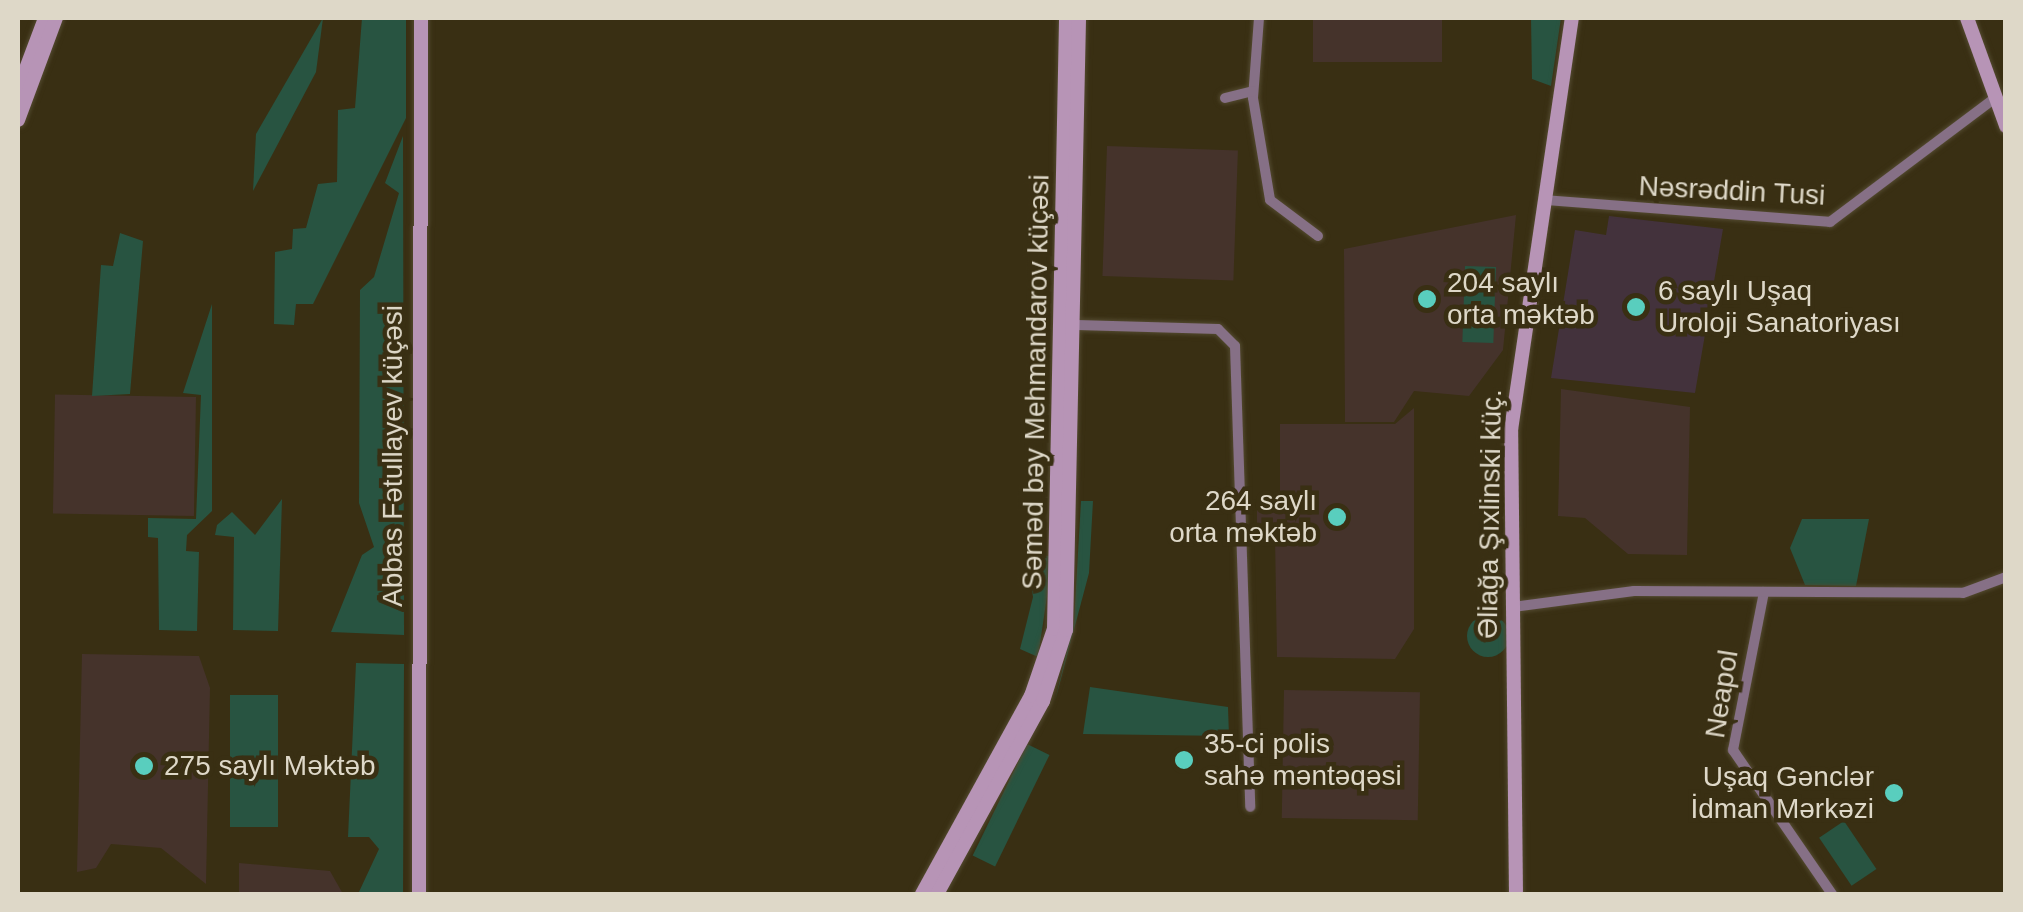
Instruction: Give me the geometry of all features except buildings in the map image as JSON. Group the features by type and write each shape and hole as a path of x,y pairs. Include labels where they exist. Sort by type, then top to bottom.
{"main road":[{"path":"18,90 45,18"},
{"path":"18,120 56,18"},
{"name":"Abbas Fətullayev küçəsi","path":"419,894 422,18"},
{"name":"Səməd bəy Mehmandarov küçəsi","path":"922,894 1032,696 1054,629 1066,18"},
{"name":"Səməd bəy Mehmandarov küçəsi","path":"936,894 1039,709 1066,630 1077,325 1079,18"},
{"name":"Əliağa Şıxlinski küç.","path":"1516,894 1512,414 1572,18"},
{"path":"1968,18 2006,126"}],"street":[{"path":"1259,18 1253,91 1270,200 1318,236"},
{"path":"1226,98 1253,91"},
{"name":"Nəsrəddin Tusi","path":"1544,200 1830,222 1996,98"},
{"path":"1077,325 1218,329 1235,346 1250,807"},
{"path":"1513,607 1617,592 1992,589 2006,577"},
{"name":"Neapol","path":"1764,592 1732,750 1832,894"}],"shaded area":[{"path":"1313,18 1442,18 1442,62 1313,62"},
{"path":"1107,146 1238,151 1233,280 1102,276"},
{"name":"204 saylı orta məktəb","path":"1516,215 1503,350 1469,396 1414,391 1394,422 1345,422 1344,249"},
{"name":"6 saylı Uşaq Uroloji Sanatoriyası","path":"1609,216 1723,229 1695,393 1551,378 1575,230 1606,235"},
{"path":"1561,389 1690,407 1687,555 1628,554 1585,518 1558,516"},
{"path":"55,395 196,397 194,516 53,514"},
{"name":"264 saylı orta məktəb","path":"1414,408 1414,629 1395,659 1277,657 1275,537 1257,536 1257,499 1280,498 1280,424 1395,424"},
{"name":"275 saylı Məktəb","path":"82,654 199,656 210,688 206,884 161,848 111,844 96,868 77,872"},
{"path":"1284,690 1420,692 1418,820 1282,818"},
{"path":"239,863 330,871 343,894 239,894"}],"green space":[{"path":"323,18 316,72 253,191 256,134"},
{"path":"362,18 406,18 406,118 313,304 296,304 294,325 274,324 275,252 292,249 293,229 306,228 318,184 337,182 338,110 355,108"},
{"path":"1531,18 1561,18 1551,86 1532,79"},
{"path":"403,136 404,635 331,632 362,555 374,547 359,503 360,290 374,277 399,193 385,183"},
{"path":"120,233 143,241 130,394 92,396 101,265 113,266"},
{"path":"1465,266 1496,267 1493,343 1462,342"},
{"path":"212,304 212,511 187,535 186,551 199,552 197,631 159,630 158,538 148,537 148,518 196,519 201,395 183,393"},
{"path":"282,499 278,631 233,630 234,537 215,535 217,525 232,512 255,535"},
{"path":"1081,501 1093,501 1089,573 1055,701 1074,621"},
{"path":"1802,519 1869,519 1856,586 1805,585 1790,548"},
{"path":"1026,555 1053,556 1038,657 1020,649 1033,597"},
{"path":"1488,615 1503,621 1509,636 1503,651 1488,657 1473,651 1467,636 1473,621"},
{"path":"356,663 404,664 403,894 358,894 379,849 369,837 348,837"},
{"path":"1090,687 1228,707 1229,736 1083,734"},
{"path":"230,695 278,695 278,827 230,827"},
{"path":"1027,744 1049,755 995,866 973,855"},
{"path":"1844,821 1876,869 1852,886 1819,838"}],"place":[{"name":"204 saylı orta məktəb","path":"1427,299"},
{"name":"6 saylı Uşaq Uroloji Sanatoriyası","path":"1636,307"},
{"name":"264 saylı orta məktəb","path":"1337,517"},
{"name":"35-ci polis sahə məntəqəsi","path":"1184,760"},
{"name":"275 saylı Məktəb","path":"144,766"},
{"name":"Uşaq Gənclər İdman Mərkəzi","path":"1894,793"}]}
